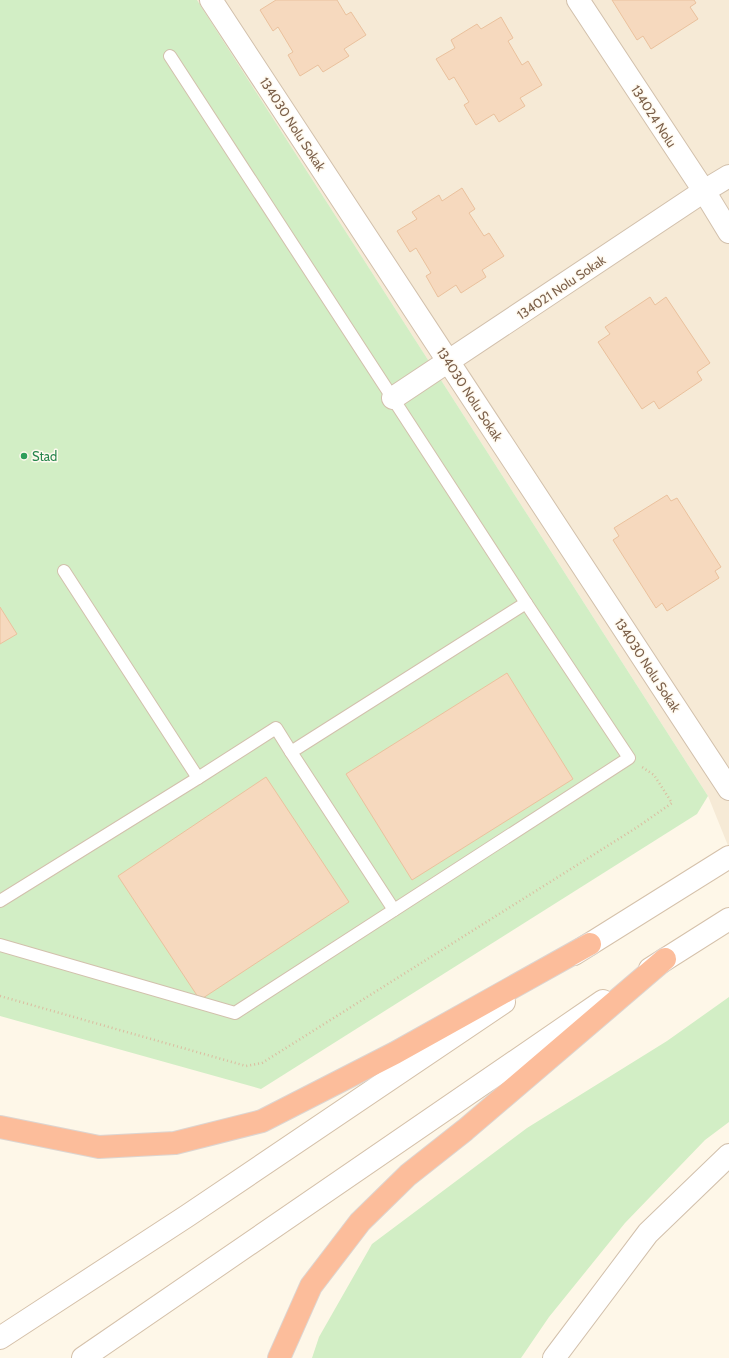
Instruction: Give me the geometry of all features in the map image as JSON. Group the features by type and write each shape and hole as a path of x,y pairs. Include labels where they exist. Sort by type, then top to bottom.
{"highway":[{"path":"0,1127 99,1147 175,1143 262,1121 395,1053 590,944"},
{"path":"279,1358 312,1286 360,1222 408,1175 465,1130 665,959"}],"street":[{"name":"134030 Nolu Sokak","path":"212,0 729,789"},
{"name":"134024 Nolu","path":"578,0 704,191 729,232"},
{"name":"134021 Nolu Sokak","path":"392,398 704,191 729,176"},
{"path":"0,1338 187,1216 590,944 729,857"},
{"path":"83,1358 665,959 729,919"},
{"path":"554,1358 648,1233 729,1155"}],"lane":[{"path":"0,945 235,1013 629,758 526,603 170,56"},
{"path":"64,570 198,778"},
{"path":"291,752 526,603"},
{"path":"0,901 276,728 394,910"}],"path":[{"path":"0,996 246,1066 262,1063 636,828 672,803 654,775 629,758"}],"shaded area":[{"path":"197,0 729,0 729,848 708,796"}],"green space":[{"path":"0,0 197,0 708,796 697,814 261,1089 0,1016"},
{"path":"729,997 729,1122 705,1140 625,1223 549,1317 521,1358 312,1358 319,1337 372,1244 527,1128 667,1041"}],"building":[{"path":"276,0 337,0 346,15 351,12 366,35 344,49 349,56 323,72 318,65 300,76 288,55 293,52 278,27 273,31 260,10"},
{"path":"612,0 694,0 696,3 690,7 698,19 651,49 643,36 637,40"},
{"path":"501,17 513,38 508,41 522,65 528,61 542,85 520,98 525,106 499,122 494,114 476,125 464,105 469,102 454,77 449,80 436,59 455,48 451,40 477,24 481,29"},
{"path":"462,188 475,209 469,213 484,236 489,233 504,256 482,270 486,277 461,293 456,285 438,297 426,276 431,273 416,248 410,252 397,231 417,219 412,212 439,195 442,201"},
{"path":"650,297 655,305 666,297 710,363 697,372 702,380 659,409 654,401 642,409 598,342 610,334 605,327"},
{"path":"667,495 671,501 677,498 721,567 715,571 719,578 667,611 662,603 656,608 613,540 619,536 614,528"},
{"path":"0,607 17,634 0,644"},
{"path":"507,673 573,779 412,880 346,774"},
{"path":"266,777 349,902 200,1000 118,876"}],"place":[{"name":"Stad","path":"24,456"}]}
